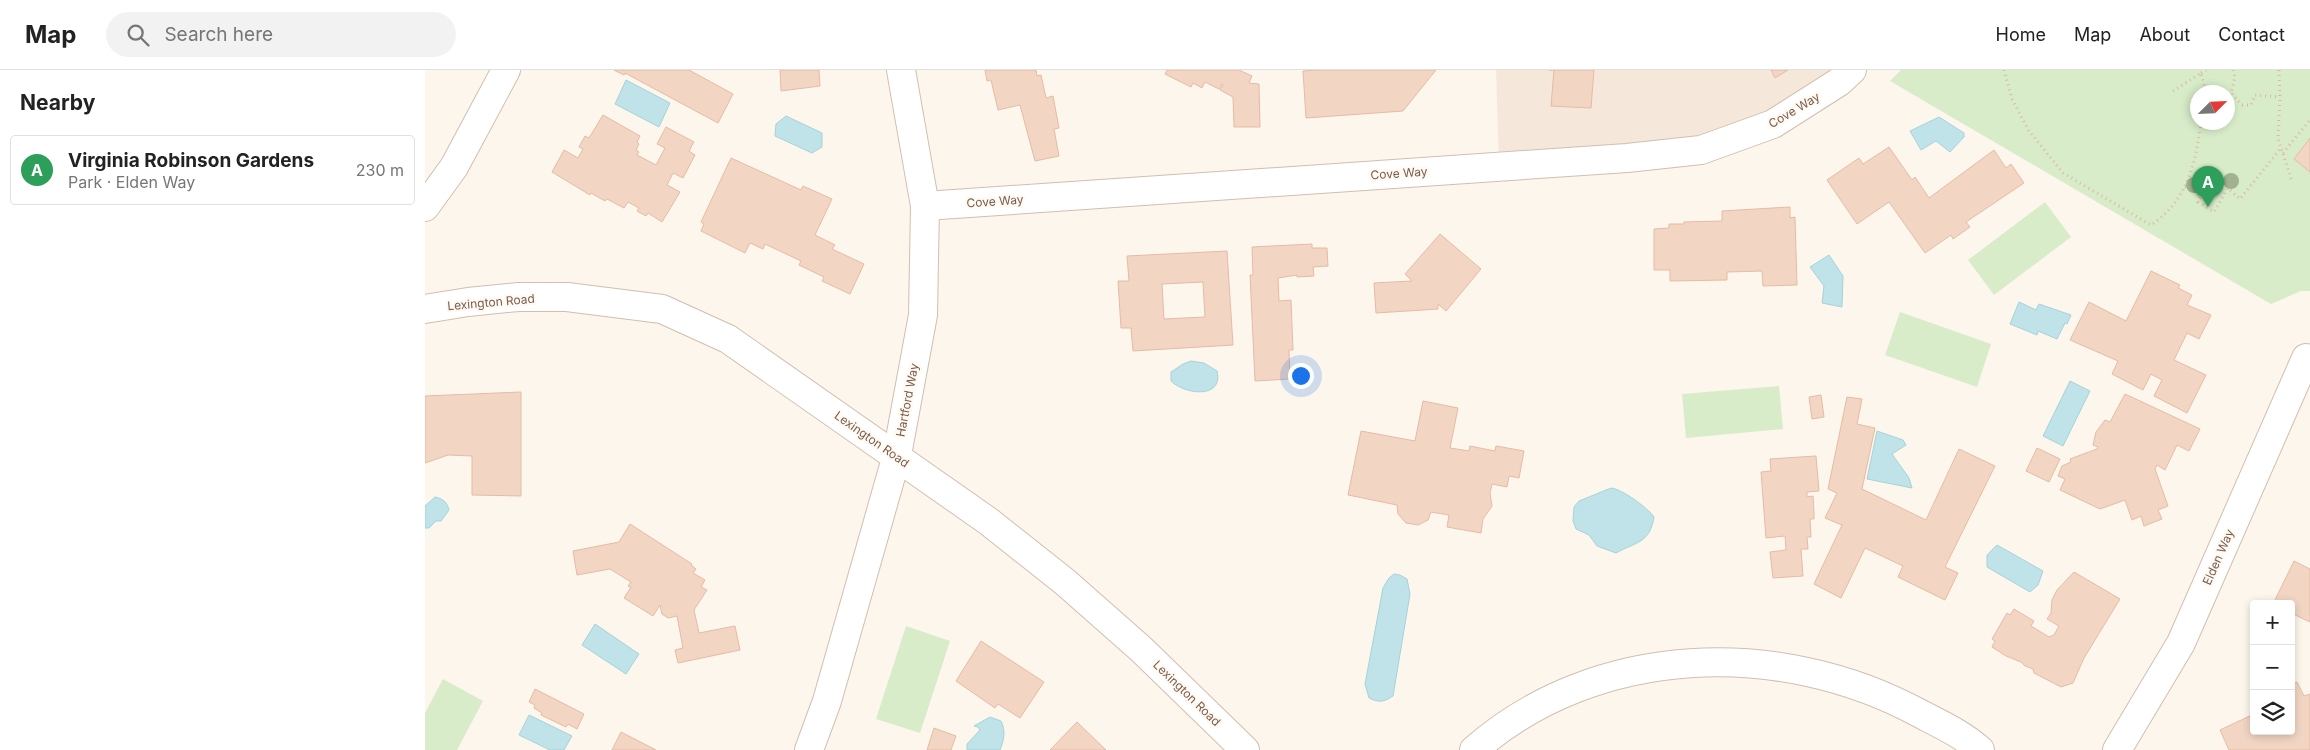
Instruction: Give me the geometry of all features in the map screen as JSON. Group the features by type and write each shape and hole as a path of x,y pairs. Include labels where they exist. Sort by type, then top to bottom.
{"street":[{"path":"425,207 454,167 507,70"},
{"name":"Hartford Way","path":"809,750 827,700 897,455 923,314 925,206 901,70"},
{"name":"Cove Way","path":"925,206 1627,158 1701,150 1773,124 1839,82 1852,70"},
{"name":"Lexington Road","path":"425,309 518,297 567,297 662,309 728,339 897,455 988,521 1065,582 1141,649 1245,750"},
{"name":"Elden Way","path":"2117,750 2181,643 2306,358"},
{"path":"1474,750 1491,735 1537,707 1587,684 1642,668 1708,661 1773,666 1837,678 1897,701 1965,737 1980,750"}],"path":[{"path":"2004,70 2012,99 2029,132 2063,173 2151,225 2165,216 2185,187 2197,157 2200,130"},
{"path":"2173,91 2206,70"},
{"path":"2233,70 2235,77 2231,93 2242,105 2251,105 2255,95 2280,97"},
{"path":"2279,70 2278,138 2291,179"},
{"path":"2201,73 2204,85"},
{"path":"2282,154 2310,120"},
{"path":"2185,187 2201,196 2198,202 2215,212 2228,188 2240,199 2281,148"}],"shaded area":[{"path":"1496,70 1852,70 1701,150 1499,167"}],"green space":[{"path":"1901,70 2310,70 2310,291 2301,291 2271,304 1890,81"},
{"path":"2045,202 2071,237 1994,295 1968,260"},
{"path":"1900,312 1991,344 1977,387 1885,355"},
{"path":"1779,386 1783,429 1686,438 1682,394"},
{"path":"906,626 950,641 920,733 876,719"},
{"path":"443,679 483,701 457,750 425,750 425,713"}],"water":[{"path":"626,80 670,103 659,127 615,104"},
{"path":"786,116 822,133 822,147 812,153 775,136 776,124"},
{"path":"1939,117 1964,133 1964,137 1950,152 1936,141 1921,150 1910,131"},
{"path":"1829,255 1843,276 1842,307 1822,303 1824,286 1810,267"},
{"path":"2019,302 2036,310 2039,304 2071,315 2057,339 2038,331 2037,335 2010,324"},
{"path":"1191,361 1204,363 1217,371 1218,380 1215,386 1202,392 1185,389 1171,381 1171,372"},
{"path":"2070,381 2090,391 2063,446 2043,436"},
{"path":"1877,431 1903,440 1906,445 1892,454 1909,478 1912,488 1867,479"},
{"path":"1611,488 1634,499 1654,517 1649,532 1641,541 1616,553 1597,546 1589,535 1576,529 1573,521 1574,507 1579,501"},
{"path":"435,497 444,501 449,510 441,521 436,521 429,528 425,528 425,506"},
{"path":"1997,545 2043,571 2038,585 2030,592 1987,567 1987,555"},
{"path":"1394,574 1407,579 1410,594 1393,696 1384,701 1376,701 1369,698 1365,684 1383,588"},
{"path":"595,624 639,654 626,674 582,645"},
{"path":"529,715 572,736 564,750 550,750 519,735"},
{"path":"990,717 1001,721 1004,728 1003,743 1000,750 967,750 967,744 980,730 974,726"}],"building":[{"path":"614,70 689,70 733,94 718,123 625,73 624,75"},
{"path":"780,70 819,70 820,86 781,91"},
{"path":"985,70 1036,70 1037,76 1041,75 1046,98 1053,96 1059,128 1054,129 1059,156 1035,161 1020,105 998,110 991,80 987,81"},
{"path":"1167,70 1239,70 1252,76 1249,83 1259,84 1260,127 1234,127 1233,97 1220,90 1222,84 1219,89 1205,82 1202,88 1193,83 1191,87 1165,74"},
{"path":"1436,70 1403,111 1306,118 1303,71"},
{"path":"1554,70 1594,70 1591,108 1551,106"},
{"path":"1771,70 1788,70 1775,78"},
{"path":"603,115 640,136 637,142 639,144 636,150 639,152 637,155 656,165 665,148 657,144 666,127 694,142 689,151 695,155 683,178 673,173 667,185 680,192 662,222 648,213 646,216 637,211 639,208 628,202 624,208 607,199 605,201 591,193 590,195 552,172 564,150 578,158 583,149 579,147 585,136 589,138"},
{"path":"2310,138 2310,172 2294,159"},
{"path":"1889,147 1912,180 1915,177 1929,198 1994,150 2006,168 2011,164 2024,183 1966,222 1970,227 1953,239 1951,235 1925,253 1889,202 1857,224 1827,180 1859,158 1863,164"},
{"path":"731,158 801,190 803,186 832,199 815,235 835,245 832,249 864,264 850,294 822,281 824,277 799,265 801,261 765,244 763,249 750,243 745,253 701,231 704,224 701,222"},
{"path":"1790,207 1790,218 1795,217 1797,285 1763,286 1762,271 1727,272 1727,280 1670,281 1670,270 1654,270 1654,229 1669,228 1669,224 1684,224 1684,222 1722,221 1722,211"},
{"path":"1440,234 1481,269 1446,311 1438,304 1438,309 1376,313 1374,283 1412,281 1405,274"},
{"path":"1312,244 1312,248 1327,248 1328,266 1313,267 1314,276 1297,277 1297,275 1278,278 1279,301 1291,300 1293,350 1289,350 1290,379 1255,381 1250,275 1253,275 1252,247"},
{"path":"1227,251 1233,345 1133,351 1131,328 1121,328 1118,281 1129,281 1127,256","holes":["1203,282 1205,317 1164,319 1162,284"]},
{"path":"2151,271 2180,285 2178,288 2192,295 2187,305 2211,315 2199,339 2187,333 2174,360 2206,375 2187,413 2154,396 2162,380 2151,374 2143,390 2112,374 2118,361 2070,340 2089,302 2126,321"},
{"path":"521,392 521,496 472,495 472,456 448,455 425,463 425,396"},
{"path":"2125,394 2200,429 2189,451 2177,445 2165,470 2157,465 2155,469 2168,506 2158,510 2162,519 2144,526 2141,516 2132,520 2125,500 2100,509 2060,490 2065,479 2058,476 2062,466 2071,462 2070,459 2097,449 2098,447 2093,445 2096,432 2105,420 2110,422"},
{"path":"1821,395 1824,417 1812,419 1809,397"},
{"path":"1847,397 1862,399 1857,424 1875,428 1862,489 1926,520 1959,449 1995,466 1945,567 1958,573 1945,600 1898,577 1903,566 1865,548 1841,598 1814,584 1842,525 1825,518 1837,493 1828,489"},
{"path":"1423,401 1458,408 1450,448 1469,451 1470,446 1495,451 1496,446 1524,451 1519,478 1509,476 1507,487 1492,484 1490,493 1492,506 1483,519 1481,533 1447,527 1449,515 1431,512 1428,520 1418,525 1406,523 1398,514 1397,505 1348,495 1361,431 1415,441"},
{"path":"2037,448 2060,459 2049,482 2026,471"},
{"path":"1816,456 1819,491 1807,492 1807,497 1813,496 1814,519 1810,519 1811,537 1807,537 1808,549 1801,549 1803,576 1773,578 1770,552 1786,550 1785,536 1766,538 1761,472 1771,471 1770,459"},
{"path":"630,524 692,564 696,569 693,573 705,580 701,587 707,590 694,610 699,633 735,626 740,650 678,663 675,650 683,648 677,616 668,618 662,614 660,605 653,616 624,598 631,587 628,586 631,582 610,569 577,575 573,551 619,542"},
{"path":"2294,561 2310,569 2310,622 2295,615 2295,600 2275,600"},
{"path":"2074,572 2120,599 2084,658 2073,683 2061,687 2034,673 2033,669 2021,662 2006,656 1992,647 1995,641 1992,639 2007,613 2010,615 2014,609 2034,621 2031,626 2049,637 2054,635 2059,626 2047,619 2051,613 2052,600 2057,590"},
{"path":"981,641 1044,682 1020,718 998,704 995,708 956,681"},
{"path":"2297,682 2304,696 2310,694 2310,750 2229,750 2220,730 2250,716 2250,735 2295,735 2295,683"},
{"path":"535,689 584,714 577,729 568,724 566,727 541,715 542,713 534,708 535,705 529,702"},
{"path":"1077,722 1106,750 1050,750"},
{"path":"934,728 956,736 951,750 927,750"},
{"path":"621,732 656,750 612,750"}],"place":[{"name":"Virginia Robinson Gardens","path":"2208,207"}]}
